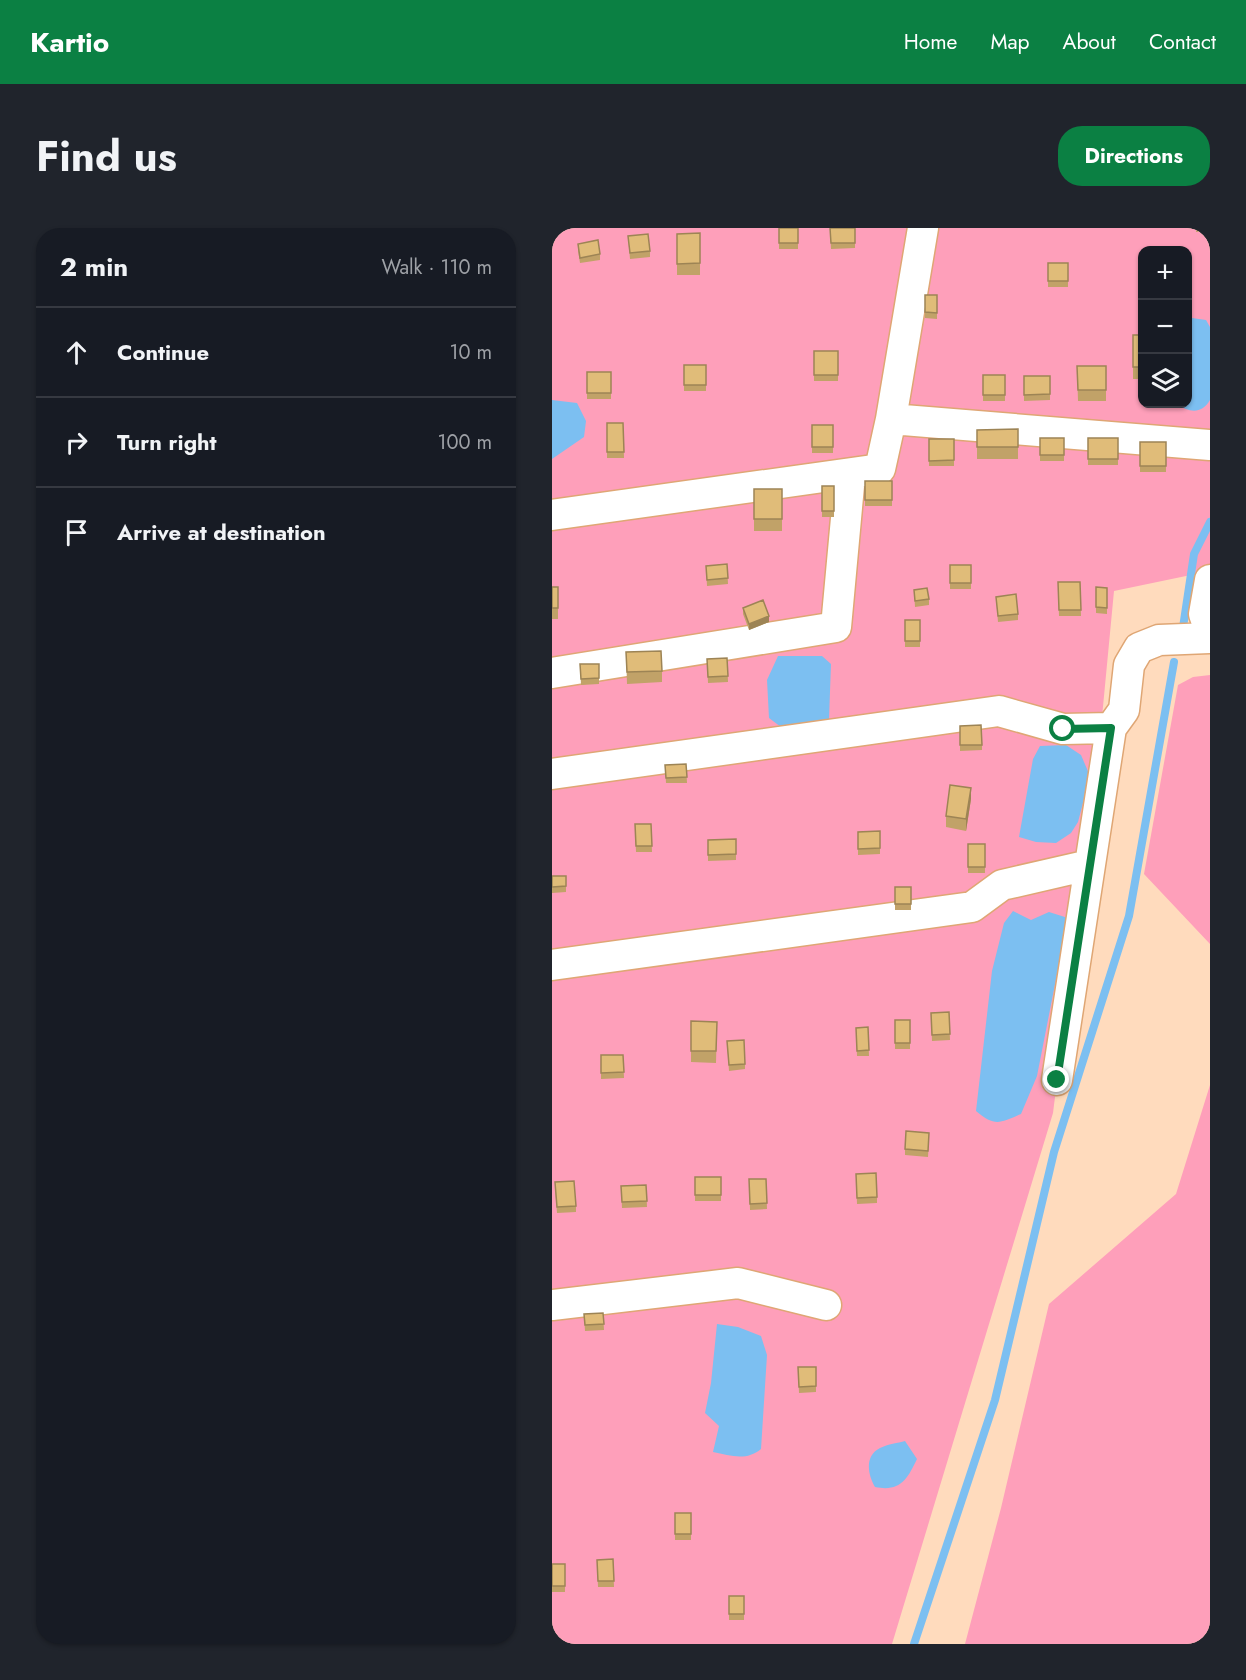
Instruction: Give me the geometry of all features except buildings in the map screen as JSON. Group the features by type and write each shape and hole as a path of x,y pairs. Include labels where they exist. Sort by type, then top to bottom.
{"street":[{"path":"552,515 880,469 891,419 923,228"},
{"path":"891,419 1210,446"},
{"path":"552,673 836,627 850,475"},
{"path":"1210,580 1204,614 1210,631"},
{"path":"1057,1080 1111,728 1124,710 1129,665 1140,648 1159,640 1210,638"},
{"path":"552,774 999,711 1063,729 1111,728"},
{"path":"552,965 972,907 1002,885 1089,865"},
{"path":"552,1305 738,1283 826,1305"}],"shaded area":[{"path":"552,228 1210,228 1210,571 1114,591 1102,717 1053,1113 892,1644 552,1644"},
{"path":"1210,675 1210,944 1144,874 1178,685 1193,677"},
{"path":"1210,1085 1210,1644 965,1644 1001,1508 1049,1304 1176,1194"}],"water":[{"path":"1192,318 1206,320 1210,327 1210,400 1199,410 1184,408 1192,408"},
{"path":"552,400 577,403 586,421 584,437 552,459"},
{"path":"778,656 822,656 831,664 829,719 813,727 781,727 769,718 767,680"},
{"path":"1066,745 1081,755 1090,776 1078,822 1071,833 1056,843 1036,842 1019,837 1033,759 1040,746"},
{"path":"1013,911 1031,920 1049,912 1068,918 1037,1076 1021,1114 998,1122 976,1111 992,971 1004,923"},
{"path":"717,1324 738,1327 761,1336 767,1355 761,1449 750,1455 738,1456 713,1452 719,1426 705,1413 711,1383"},
{"path":"905,1441 917,1459 910,1473 897,1486 875,1487 869,1471 871,1456 883,1447"}],"waterway":[{"path":"1182,634 1194,554 1210,522"},
{"path":"914,1644 995,1400 1054,1152 1129,916 1174,662"}],"route":[{"path":"1057,1080 1111,728 1063,729"}]}
